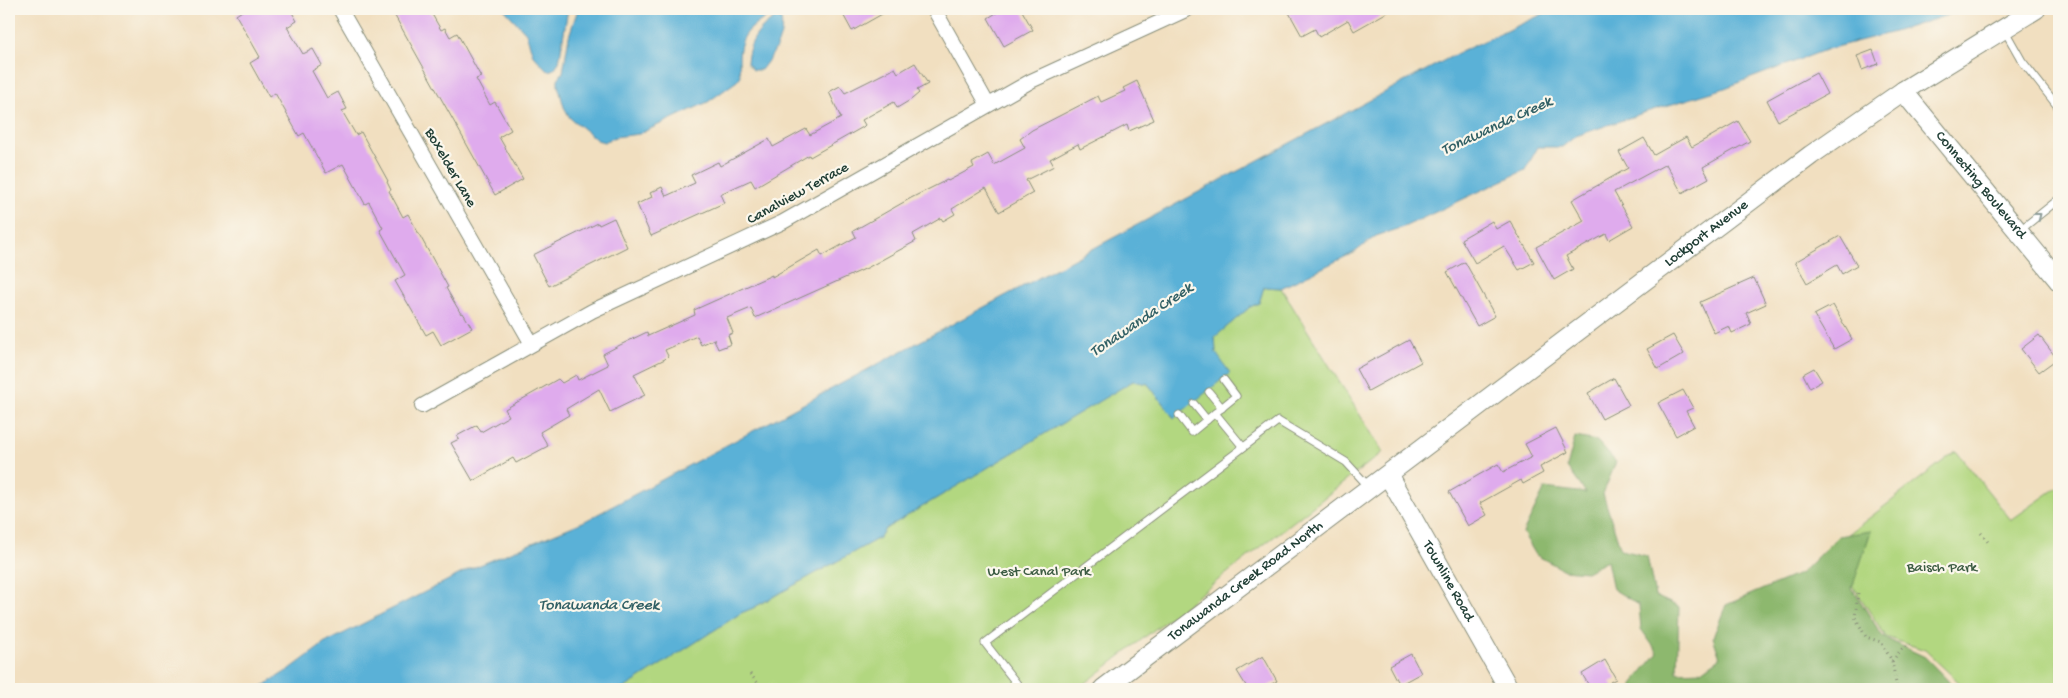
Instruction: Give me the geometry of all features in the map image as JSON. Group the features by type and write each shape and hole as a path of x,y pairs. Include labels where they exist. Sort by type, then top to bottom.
{"street":[{"name":"Boxelder Lane","path":"340,9 532,344"},
{"path":"934,9 988,105"},
{"name":"Canalview Terrace","path":"422,406 605,305 783,222 988,105 1059,67 1188,9"},
{"name":"Lockport Avenue","path":"1388,475 1796,166 1903,90 2036,9"},
{"name":"Connecting Boulevard","path":"1903,90 2017,232 2059,281"},
{"name":"Tonawanda Creek Road North","path":"1103,689 1388,475"},
{"name":"Townline Road","path":"1388,475 1509,689"}],"lane":[{"path":"2004,28 2022,61 2059,108"},
{"path":"2017,232 2059,199"},
{"path":"1179,415 1192,432 1236,396 1224,380"},
{"path":"1209,392 1222,408"},
{"path":"1194,404 1207,420"},
{"path":"1215,413 1243,447"},
{"path":"1022,689 985,643 1278,421 1346,462 1370,488"}],"path":[{"path":"1980,533 1988,542"},
{"path":"1858,593 1854,617 1866,638 1881,642 1892,661 1897,689"},
{"path":"1892,661 1902,649 1911,645"},
{"path":"750,674 763,689"}],"green space":[{"name":"West Canal Park","path":"1264,287 1281,288 1383,452 1078,689 623,689 741,613 879,538 885,529 1133,381 1148,384 1173,417 1216,352 1215,337 1250,307 1259,303"},
{"path":"1575,437 1597,441 1616,462 1603,494 1621,550 1647,556 1655,596 1679,607 1677,672 1702,671 1720,658 1713,637 1726,605 1801,573 1838,536 1871,531 1852,588 1883,637 1925,657 1956,689 1632,689 1632,684 1658,653 1641,629 1639,605 1613,589 1607,561 1586,572 1564,570 1536,555 1523,533 1545,488 1586,493 1567,467"},
{"name":"Baisch Park","path":"1956,451 2011,520 2059,486 2059,689 1966,689 1925,650 1886,637 1829,549"}],"water":[{"path":"504,9 568,9 559,62 554,69 548,71 533,55 526,33"},
{"path":"578,9 776,9 748,31 744,37 740,50 740,77 737,81 708,102 639,134 615,137 604,142 597,140 570,118 564,107 558,85 558,79 563,72 569,36"},
{"name":"Tonawanda Creek","path":"1554,9 1959,9 1948,15 1894,32 1828,49 1722,89 1576,136 1562,147 1538,147 1525,170 1406,226 1376,236 1355,252 1281,288 1264,287 1259,303 1250,307 1215,337 1216,353 1230,373 1174,418 1148,384 1133,381 885,529 879,538 741,613 623,689 258,689 290,669 325,643 468,570 585,521 1458,53"},
{"path":"777,17 781,19 782,26 777,46 761,70 753,70 747,63 752,42 765,26"}],"building":[{"path":"245,9 290,9 297,21 287,27 303,54 313,49 322,65 312,71 327,98 338,92 347,109 342,111 356,135 361,132 388,181 391,190 389,191 403,217 408,214 448,287 446,288 461,314 463,313 472,328 441,345 433,331 426,335 395,281 405,275 380,230 383,228 369,202 365,204 343,164 326,173 304,133 299,136 275,93 269,97 250,63 260,57 236,15"},
{"path":"391,9 429,9 441,30 445,28 450,37 457,33 481,77 476,79 490,105 495,102 511,130 499,137 523,179 495,195"},
{"path":"840,9 891,9 852,31"},
{"path":"1003,9 1021,9 1033,30 1004,46 988,18"},
{"path":"1287,9 1393,9 1354,31 1348,20 1319,37 1315,29 1302,36"},
{"path":"1873,50 1878,64 1862,70 1857,56"},
{"path":"915,63 928,84 917,90 919,93 912,99 897,108 894,102 862,120 865,125 863,127 810,157 809,155 755,187 751,180 720,194 724,203 651,236 637,204 652,197 650,193 662,187 666,196 695,183 691,175 718,162 720,166 769,139 773,147 806,129 810,135 841,118 829,92 840,86 845,93 895,68 898,73"},
{"path":"1816,73 1827,94 1778,121 1767,100"},
{"path":"1137,81 1154,120 1129,131 1127,125 1080,149 1078,144 1050,159 1054,166 1026,180 1033,193 999,212 986,188 952,209 955,214 943,221 941,218 913,234 916,241 867,268 755,318 751,308 727,318 733,333 728,335 731,344 718,349 714,339 701,345 697,336 665,350 668,356 665,359 634,374 645,395 610,412 599,389 566,409 569,415 540,432 548,446 516,463 513,458 473,481 451,443 459,439 457,436 477,425 481,432 509,416 505,409 558,379 562,383 576,375 578,380 608,365 603,354 620,345 647,332 648,336 695,315 694,310 772,275 772,277 819,250 822,256 856,237 853,231 911,198 974,167 972,163 988,154 994,165 1025,148 1020,139 1032,130 1098,96 1101,102 1125,91 1123,88"},
{"path":"1738,121 1750,141 1703,167 1709,178 1682,193 1666,164 1614,192 1633,226 1609,240 1606,234 1566,256 1573,269 1554,280 1536,247 1584,221 1572,200 1628,168 1619,152 1644,138 1654,155 1686,137 1692,147"},
{"path":"614,218 627,247 549,286 533,255 598,223 599,225"},
{"path":"1492,221 1496,229 1510,221 1534,262 1519,270 1504,246 1475,263 1461,239"},
{"path":"1840,236 1857,265 1842,274 1837,265 1807,283 1795,262"},
{"path":"1465,262 1495,316 1477,326 1447,272"},
{"path":"1754,278 1766,304 1746,313 1751,324 1732,333 1729,326 1714,333 1700,302"},
{"path":"1833,305 1852,339 1834,349 1814,315"},
{"path":"1673,335 1684,354 1658,369 1647,349"},
{"path":"2039,335 2057,359 2039,372 2021,349"},
{"path":"1409,340 1421,362 1368,391 1356,369"},
{"path":"1814,368 1822,381 1810,388 1803,374"},
{"path":"1614,378 1629,405 1602,419 1588,393"},
{"path":"1683,390 1693,408 1686,411 1694,426 1676,436 1658,403"},
{"path":"1556,428 1568,452 1540,467 1543,473 1523,484 1521,480 1480,503 1487,515 1468,526 1449,492 1498,464 1503,472 1532,457 1525,444"},
{"path":"1411,654 1421,673 1399,685 1389,666"},
{"path":"1263,656 1277,681 1263,689 1248,689 1237,671"},
{"path":"1605,660 1616,679 1610,682 1614,689 1591,689 1582,674"}]}
